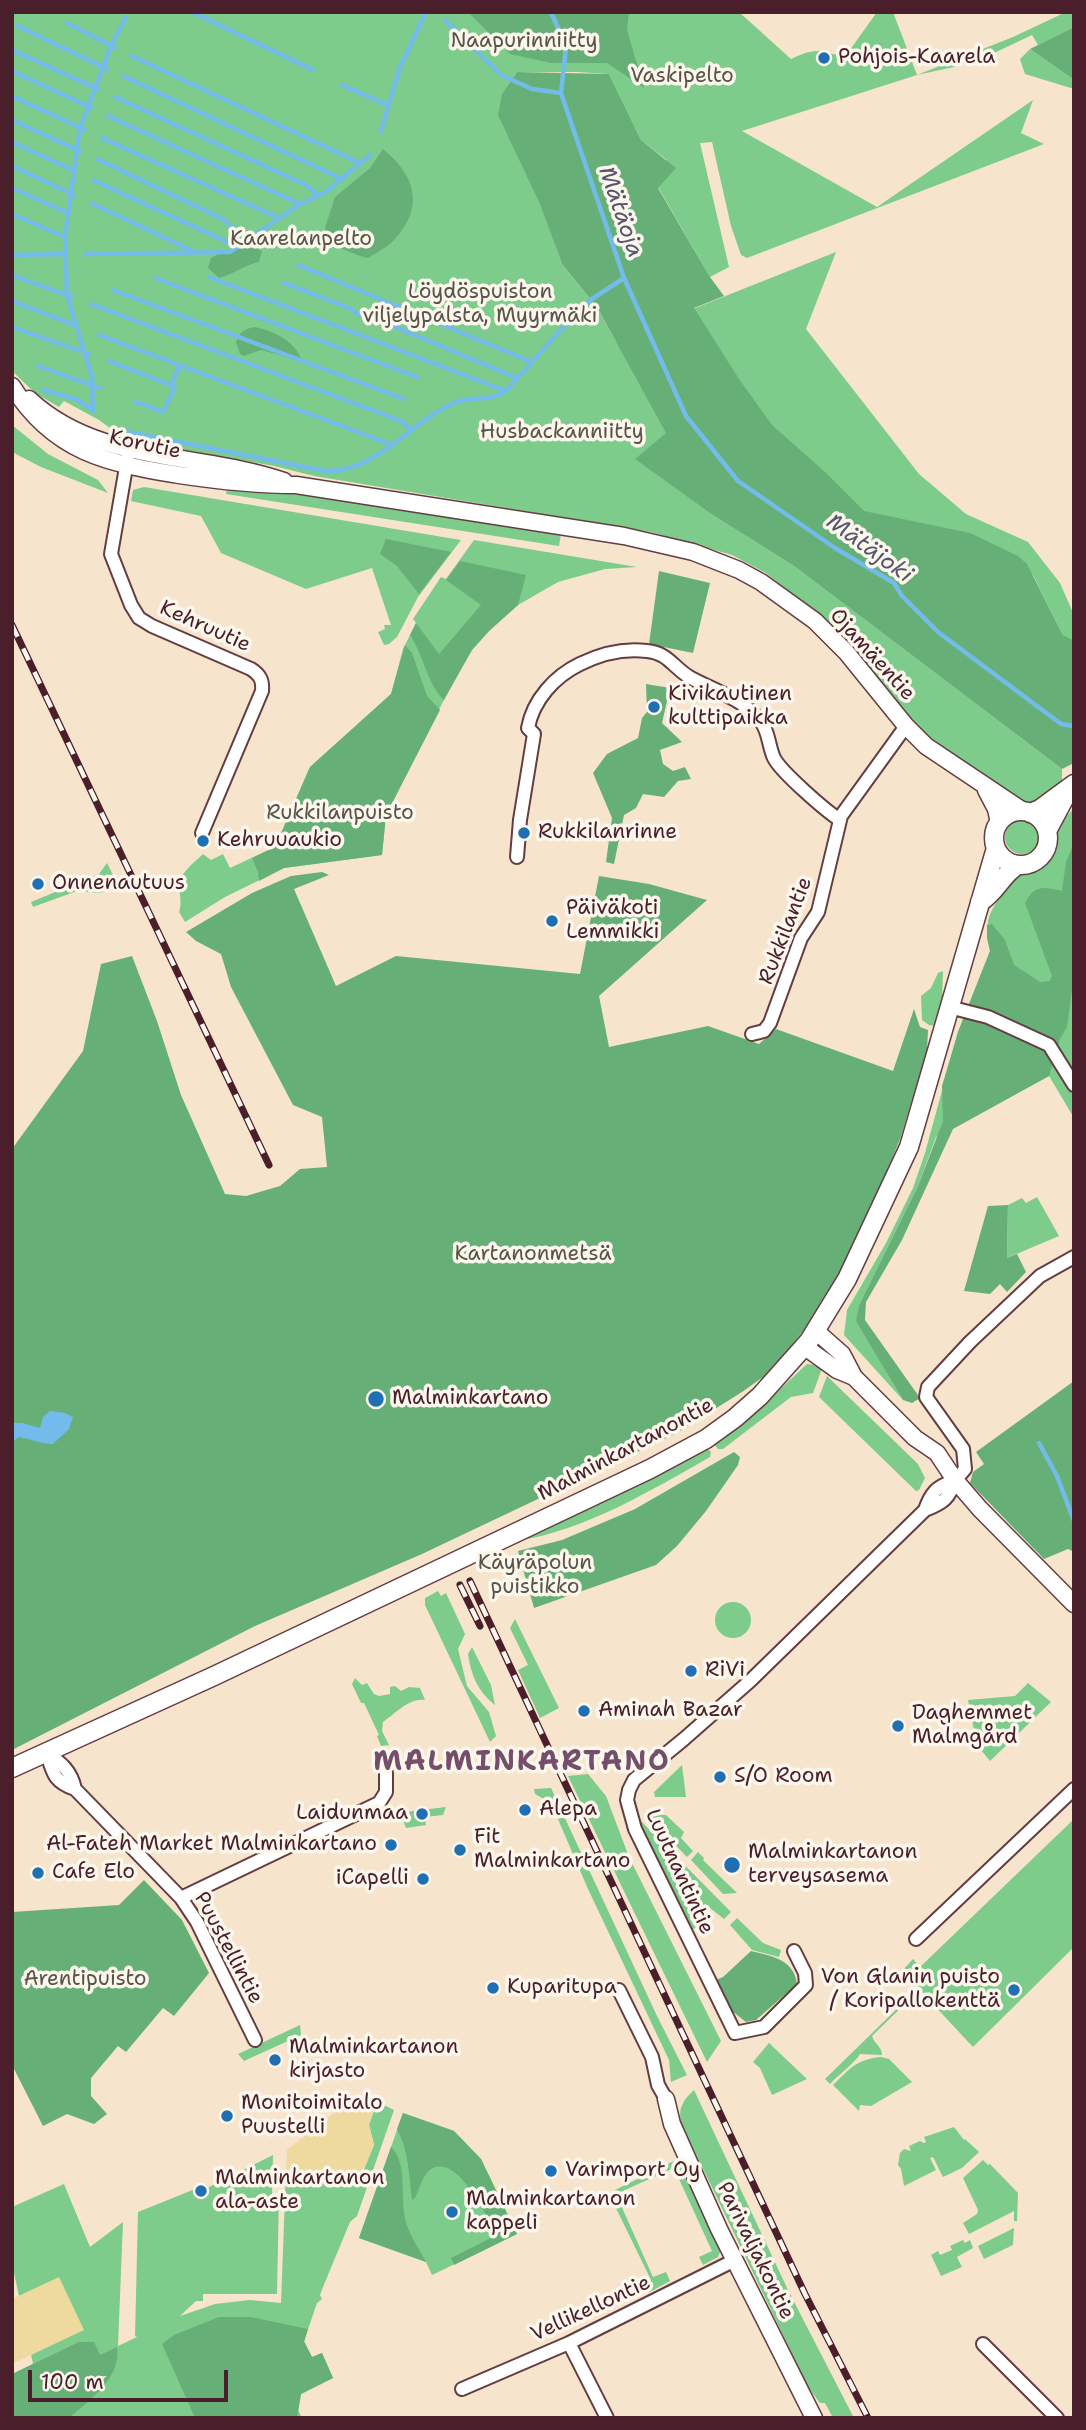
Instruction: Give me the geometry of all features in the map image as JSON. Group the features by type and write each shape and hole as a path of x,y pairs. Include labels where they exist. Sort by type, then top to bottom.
{"main road":[{"path":"1027,812 1043,823 1048,838 1044,852 1032,862 1018,865 1002,857 996,848 994,835 999,823 1009,814 1040,809 1073,785"},
{"path":"1047,831 1073,785"},
{"name":"Malminkartanontie","path":"12,1768 650,1469 695,1445 735,1418 760,1396 805,1347 816,1331 864,1245 909,1147 996,848"},
{"name":"Malminkartanontie","path":"980,902 988,898 1006,875 1018,865"}],"street":[{"name":"Korutie","path":"12,385 39,408 66,425 105,442 128,458 259,472 296,485 559,525"},
{"name":"Kehruutie","path":"128,458 111,554 131,605 139,618 251,669 261,678 263,685 202,833"},
{"name":"Ojamäentie","path":"559,525 692,552 716,560 761,582 815,621 846,652 906,726 926,746 982,786 1027,812"},
{"path":"517,857 534,734 528,727 534,709 554,682 574,667 597,656 619,651 646,650 662,654 688,677 738,703 764,725 774,760 824,810 840,820"},
{"name":"Rukkilantie","path":"752,1034 764,1031 770,1023 801,938 818,912 840,820 906,726"},
{"name":"Ojamäentie","path":"982,786 992,799 999,823"},
{"path":"949,1007 988,1017 1049,1045 1074,1085"},
{"path":"955,1480 965,1469 963,1450 926,1397 928,1387 970,1342 1040,1276 1074,1257"},
{"path":"816,1331 842,1353 853,1377"},
{"path":"805,1347 853,1377 915,1438 937,1452 955,1480 1074,1604"},
{"name":"Luutnantintie","path":"794,1951 805,1973 806,1985 764,2027 735,2034 635,1829 629,1811 629,1790 634,1780 768,1664 925,1510 946,1500 955,1480"},
{"name":"Puustellintie","path":"46,1752 67,1768 75,1789 181,1898 197,1922 255,2040"},
{"path":"181,1898 379,1803 386,1792 386,1773"},
{"path":"916,1939 1074,1789"},
{"path":"619,1990 652,2057 658,2085 666,2099"},
{"name":"Parivaljakontie","path":"666,2099 672,2124 814,2418"},
{"name":"Vellikellontie","path":"462,2389 569,2343 736,2260"},
{"path":"569,2343 607,2418"},
{"path":"983,2344 1057,2418"}],"green space":[{"name":"Kaarelanpelto","path":"12,12 739,12 791,59 814,51 847,54 877,12 893,12 917,75 742,131 877,207 1033,100 1021,133 1044,144 747,258 741,255 731,226 712,142 700,143 729,267 710,277 658,187 667,160 641,140 609,74 517,72 502,95 562,264 597,307 615,340 836,252 806,329 919,474 966,514 1028,542 1060,583 1074,615 1074,663 1033,575 911,533 667,433 636,459 711,514 794,566 1062,769 1062,782 1046,796 1035,801 1015,800 932,740 864,660 824,619 766,573 732,555 651,532 314,476 274,466 125,439 99,420 64,401 59,407 35,393 12,371"},
{"name":"Naapurinniitty","path":"468,12 629,12 627,30 644,88 607,63 551,63 510,54"},
{"path":"1066,12 1074,12 1074,27 1038,45 1032,35 994,53 954,67 917,75 1013,37"},
{"path":"1074,27 1074,80 1030,49"},
{"path":"1030,49 1074,80 1074,89 1025,74 1020,59"},
{"path":"517,72 609,74 641,140 676,168 658,188 724,296 694,308 772,425 864,511 970,533 1018,556 1027,564 1063,635 1074,641 1074,763 1062,769 794,566 711,514 635,459 666,433 597,307 562,264 540,204 498,115 502,94"},
{"path":"383,149 403,169 409,180 413,203 404,227 395,239 368,258 325,240 325,228 335,197 370,168"},
{"path":"251,247 262,251 259,262 219,278 208,268 211,258 222,252"},
{"path":"255,327 284,338 295,348 302,361 261,350 244,356 240,354 236,343 240,334"},
{"path":"12,425 48,454 98,480 108,493 41,467 12,452"},
{"path":"144,487 461,540 418,597 397,637 384,645 378,632 385,629 384,625 391,625 372,568 306,589 221,553 201,516 131,501 133,490"},
{"path":"227,488 334,498 561,534 559,546 226,494"},
{"path":"386,539 451,552 419,594 397,566 380,554"},
{"name":"Rukkilanpuisto","path":"474,540 637,567 605,569 558,582 518,605 472,650 456,676 386,815 382,855 284,868 225,897 185,922 179,912 179,888 184,873 203,854 211,860 223,854 230,868 275,847 310,767 391,694 403,649 416,623 413,619 441,577 446,579"},
{"path":"460,561 526,575 518,605 472,650 444,700 434,687 410,635 416,623 439,654 481,605 446,580"},
{"path":"659,571 710,583 693,653 649,644"},
{"path":"405,645 412,653 427,696 440,710 386,815 382,855 284,868 259,881 252,858 275,847 310,767 391,694"},
{"path":"646,684 670,688 662,723 682,742 660,750 663,764 673,771 685,767 691,779 678,781 664,797 643,794 636,808 624,815 614,864 606,862 612,818 593,773 607,754 638,738 642,718 647,712"},
{"path":"1074,808 1074,1118 1049,1076 936,1137 918,1186 859,1305 857,1321 903,1400 844,1335 847,1310 886,1243 913,1188 958,1032 990,951 987,926 989,916 1017,872 1039,864 1048,856 1054,833 1059,831"},
{"path":"1022,820 1034,825 1039,837 1034,849 1022,854 1010,849 1005,837 1010,825"},
{"path":"1074,843 1074,975 1067,1027 1060,1039 1049,1076 953,1129 902,1240 866,1302 865,1320 920,1398 912,1403 903,1400 856,1321 859,1305 918,1186 943,1121 942,1086 958,1032 990,951 987,925 992,924 1005,940 1014,965 1040,982 1050,981 1052,976 1025,903 1032,893 1040,888 1062,891 1066,862"},
{"path":"107,863 118,885 100,893 77,891 33,907 31,902 99,874"},
{"name":"Kartanonmetsä","path":"322,872 329,875 294,889 336,986 396,956 580,974 599,876 649,884 707,900 599,996 609,1047 708,1026 759,1044 776,1029 893,1071 914,1009 920,1027 928,1030 927,1051 900,1139 861,1235 816,1314 773,1370 742,1392 675,1434 422,1554 255,1626 12,1750 12,1149 83,1051 101,964 132,956 181,1095 225,1194 246,1196 280,1186 300,1169 327,1167 322,1117 293,1105 231,987 221,954 196,941 186,932 252,893 291,876"},
{"path":"943,971 942,1001 935,1026 929,1025 922,1020 921,996 931,988 938,973"},
{"path":"1037,1197 1059,1236 1007,1258 1008,1205 1022,1198 1026,1203"},
{"path":"1008,1205 1007,1258 1017,1254 1026,1272 1007,1292 1000,1284 990,1294 964,1291 988,1206"},
{"path":"807,1364 823,1366 813,1393 791,1397 723,1449 718,1449 714,1444 744,1423"},
{"path":"827,1376 918,1464 925,1478 919,1490 916,1491 819,1397"},
{"path":"1074,1381 1074,1552 1068,1549 1044,1559 970,1483 973,1472 984,1464 976,1452"},
{"path":"707,1448 711,1452 710,1457 617,1508 568,1528 517,1541"},
{"name":"Käyräpolun puistikko","path":"734,1452 740,1457 738,1465 706,1511 677,1546 656,1565 534,1608 518,1551 562,1540 635,1509"},
{"path":"438,1591 441,1596 446,1593 465,1634 458,1649 467,1686 489,1712 496,1736 490,1742 425,1605 425,1598"},
{"path":"733,1602 746,1607 751,1620 746,1633 733,1638 720,1633 715,1620 720,1607"},
{"path":"515,1619 559,1708 540,1718 518,1670 528,1665 510,1628"},
{"path":"472,1647 491,1685 495,1705 480,1689 473,1676 468,1654"},
{"path":"355,1678 362,1685 367,1683 374,1694 379,1696 390,1694 390,1687 395,1686 401,1691 409,1687 420,1688 425,1700 408,1704 383,1722 382,1731 389,1745 381,1746 377,1736 379,1735 352,1684"},
{"path":"1028,1683 1051,1702 990,1761 977,1745 968,1700 1015,1696"},
{"path":"682,1765 686,1797 655,1797 654,1792"},
{"path":"588,1774 606,1796 629,1857 721,2041 707,2062 568,1776"},
{"path":"551,1788 687,2075 671,2082 669,2060 588,1889 551,1803 535,1794 534,1789"},
{"path":"446,1807 443,1815 425,1817 426,1825 406,1828 397,1813"},
{"path":"650,1815 666,1815 684,1832 681,1838 693,1851 687,1857 650,1819"},
{"path":"638,1818 731,1912 724,1919 705,1904 690,1919 696,1927 691,1931"},
{"path":"1074,1819 1074,1947 973,2047 902,1971 913,1959 920,1967"},
{"path":"698,1852 737,1893 723,1894 691,1860"},
{"name":"Arentipuisto","path":"144,1880 182,1920 209,1973 174,2016 163,2008 126,2052 118,2046 91,2078 91,2096 107,2114 94,2124 67,2114 43,2126 12,2065 12,1912 119,1905"},
{"path":"737,1918 763,1943 781,1950 779,1957 752,1950 730,1925"},
{"path":"751,1951 774,1957 786,1964 795,1976 797,1984 756,2020 746,2022 732,2011 716,1980 723,1977"},
{"path":"909,1997 910,1999 872,2036 882,2055 860,2054 830,2084 825,2079"},
{"path":"300,2025 301,2035 244,2061 238,2054"},
{"path":"769,2043 807,2079 772,2095 760,2068 753,2062"},
{"path":"881,2057 889,2059 912,2082 871,2106 860,2105 859,2111 833,2085 859,2063"},
{"path":"694,2090 788,2290 854,2418 833,2418 825,2403 820,2403 808,2387 681,2123 682,2105"},
{"path":"376,2105 384,2105 394,2110 357,2216 350,2222 304,2341 312,2357 322,2353 333,2378 301,2394 298,2410 302,2418 12,2418 78,2342 33,2364 12,2263 12,2207 64,2184 90,2247 123,2222 118,2346 137,2337 138,2212 200,2187 207,2188 273,2155 272,2194 279,2194 277,2294 203,2294 203,2301 196,2301 180,2316 215,2304 250,2300 281,2303 286,2170 360,2179 374,2145 369,2125"},
{"path":"403,2113 454,2131 481,2159 517,2234 432,2275 426,2262 359,2238"},
{"path":"403,2113 454,2131 481,2159 517,2234 454,2265 451,2258 497,2235 479,2202 461,2178 451,2170 441,2167 431,2169 412,2200 406,2155 397,2129"},
{"path":"954,2127 964,2140 979,2152 962,2168 943,2177 933,2157 930,2158 936,2170 904,2186 898,2165 900,2153 904,2149 911,2151 909,2146 920,2141 926,2142 924,2137"},
{"path":"391,2147 397,2154 402,2172 406,2222 426,2262 359,2238"},
{"path":"680,2158 721,2250 718,2257 703,2265 699,2257 712,2251 674,2168 616,2194 653,2277 666,2272 670,2281 648,2293 643,2285 651,2280 613,2202 602,2206 599,2198"},
{"path":"983,2160 1018,2193 1017,2221 1014,2221 1014,2211 969,2234 963,2223 977,2214 978,2210 963,2178"},
{"path":"1014,2228 1013,2245 984,2259 978,2246"},
{"path":"963,2240 965,2243 970,2240 973,2248 957,2257 962,2267 941,2276 931,2255 938,2251 940,2255 952,2250 950,2246"},
{"path":"219,2317 251,2317 308,2329 304,2342 312,2357 322,2353 333,2378 301,2394 297,2418 195,2418 162,2344 174,2335"},
{"path":"78,2342 94,2342 100,2355 117,2347 114,2369 102,2387 69,2418 12,2418 12,2374"}],"sand":[{"path":"345,2104 376,2105 369,2125 374,2145 360,2179 286,2170 287,2150"},
{"path":"59,2277 84,2330 12,2364 12,2299"}],"water":[{"path":"50,1411 73,1417 69,1429 53,1444 19,1437 12,1442 12,1423 40,1428 43,1417"}],"waterway":[{"path":"192,12 313,70"},
{"path":"381,131 400,67 426,12"},
{"name":"Mätäjoki","path":"551,12 566,47 561,93 624,278 686,416 738,481 835,548 894,583 902,596 938,632 1061,724 1074,726"},
{"path":"93,411 92,377 67,295 65,237 80,128 111,46 126,17"},
{"path":"445,20 501,75 532,89 561,93"},
{"path":"67,23 116,48"},
{"path":"18,26 107,69"},
{"path":"12,50 98,89"},
{"path":"132,56 360,163"},
{"path":"12,71 92,108"},
{"path":"123,76 342,179"},
{"path":"342,85 388,105"},
{"path":"12,96 85,130"},
{"path":"115,97 306,185 318,195"},
{"path":"108,116 300,204"},
{"path":"12,120 80,151"},
{"path":"102,138 279,218"},
{"path":"12,142 75,171"},
{"path":"86,254 230,252 300,204 324,193 370,155"},
{"path":"97,159 221,218 248,240"},
{"path":"12,166 74,195"},
{"path":"93,180 238,247"},
{"path":"12,188 68,213"},
{"path":"91,203 195,252"},
{"path":"12,214 65,237"},
{"path":"12,255 66,254"},
{"path":"298,265 532,362"},
{"path":"12,275 72,297"},
{"path":"209,277 506,391"},
{"path":"155,278 417,377"},
{"path":"123,431 326,471 361,464 438,411 454,403 493,397 506,391 576,313 624,278"},
{"path":"284,283 517,378"},
{"path":"113,290 404,399"},
{"path":"12,301 77,326"},
{"path":"91,304 401,421 411,429"},
{"path":"12,327 89,354"},
{"path":"99,335 390,444"},
{"path":"109,361 175,387 163,412 136,402"},
{"path":"171,385 180,365"},
{"path":"38,366 100,388"},
{"path":"43,390 76,399 93,410"},
{"path":"1039,1443 1057,1476 1074,1521"}],"railway":[{"path":"12,625 269,1165"},
{"path":"470,1581 805,2294 868,2418"},
{"path":"460,1585 480,1626"}],"place":[{"name":"Pohjois-Kaarela","path":"824,58"},
{"name":"Kivikautinen kulttipaikka","path":"654,707"},
{"name":"Rukkilanrinne","path":"524,833"},
{"name":"Kehruuaukio","path":"203,841"},
{"name":"Onnenautuus","path":"38,884"},
{"name":"Päiväkoti Lemmikki","path":"552,921"},
{"name":"Malminkartano","path":"376,1399"},
{"name":"RiVi","path":"691,1671"},
{"name":"Aminah Bazar","path":"584,1711"},
{"name":"Daghemmet Malmgård","path":"898,1726"},
{"name":"S/O Room","path":"720,1777"},
{"name":"Alepa","path":"525,1810"},
{"name":"Laidunmaa","path":"422,1814"},
{"name":"Al-Fateh Market Malminkartano","path":"391,1845"},
{"name":"Fit Malminkartano","path":"460,1850"},
{"name":"Malminkartanon terveysasema","path":"732,1865"},
{"name":"Cafe Elo","path":"38,1873"},
{"name":"iCapelli","path":"423,1879"},
{"name":"Kuparitupa","path":"493,1988"},
{"name":"Von Glanin puisto / Koripallokenttä","path":"1014,1990"},
{"name":"Malminkartanon kirjasto","path":"275,2060"},
{"name":"Monitoimitalo Puustelli","path":"227,2116"},
{"name":"Varimport Oy","path":"551,2171"},
{"name":"Malminkartanon ala-aste","path":"201,2191"},
{"name":"Malminkartanon kappeli","path":"452,2212"}],"district":[{"name":"MALMINKARTANO","path":"522,1763"}],"park label":[{"name":"Vaskipelto","path":"682,77"},
{"name":"Löydöspuiston viljelypalsta, Myyrmäki","path":"480,305"},
{"name":"Husbackanniitty","path":"562,433"}],"water label":[{"name":"Mätäoja","path":"620,212"}]}
